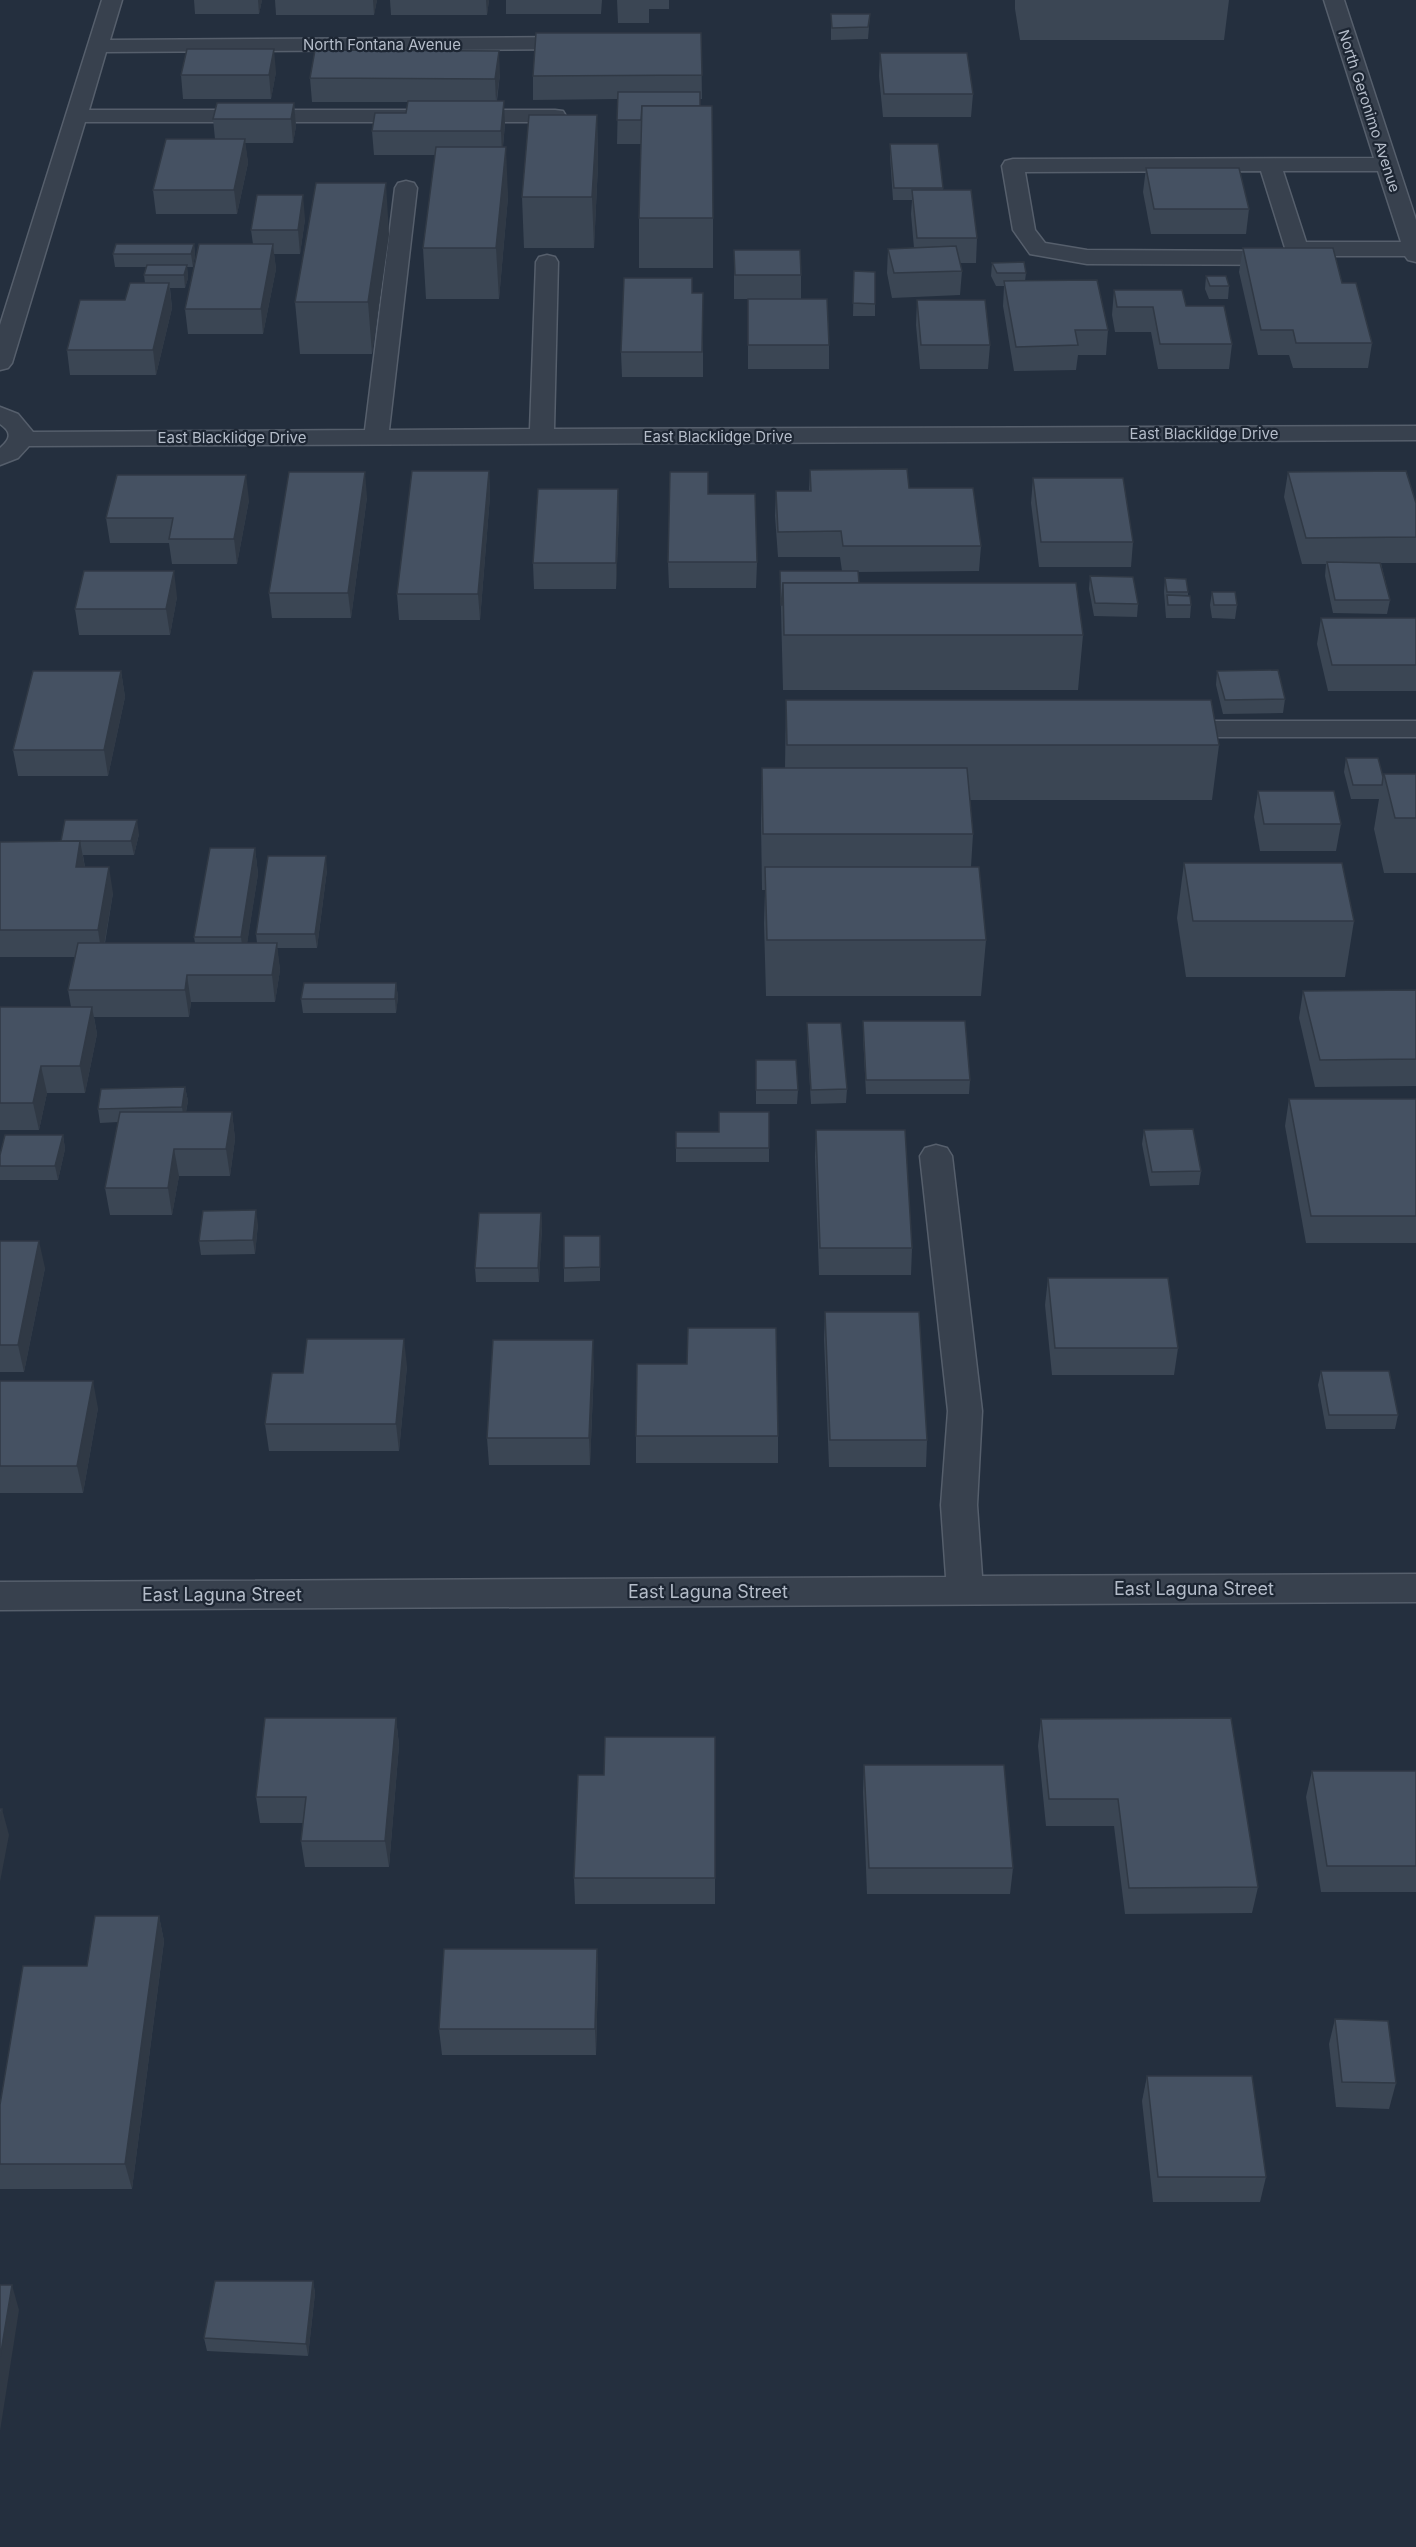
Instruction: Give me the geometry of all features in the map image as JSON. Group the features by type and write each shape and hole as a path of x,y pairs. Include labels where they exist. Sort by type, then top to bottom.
{"street":[{"path":"0,363 112,0"},
{"name":"North Geronimo Avenue","path":"1334,0 1415,252"},
{"name":"North Fontana Avenue","path":"98,46 596,43"},
{"path":"76,116 555,116"},
{"path":"1270,165 1300,258 1087,257 1038,249 1024,230 1013,166 1387,164"},
{"path":"375,438 406,188"},
{"path":"1296,249 1415,252"},
{"path":"542,437 547,262"},
{"path":"0,414 21,428 21,439 15,449 0,458"},
{"name":"East Blacklidge Drive","path":"21,439 1416,433"},
{"path":"1148,729 1416,729"},
{"path":"936,1156 965,1411 959,1505 965,1591"},
{"name":"East Laguna Street","path":"0,1596 1416,1588"}],"building":[{"path":"831,14 870,14 868,27 832,28"},
{"path":"536,33 701,33 702,75 533,76"},
{"path":"187,49 274,49 269,75 181,75"},
{"path":"315,50 499,51 495,79 310,78"},
{"path":"880,53 967,53 973,94 884,94"},
{"path":"618,92 700,92 700,106 642,106 641,120 617,120"},
{"path":"408,101 504,101 501,131 372,131 375,113 406,113"},
{"path":"217,103 294,103 291,119 213,119"},
{"path":"642,106 712,106 713,218 639,218"},
{"path":"529,115 597,115 592,197 522,197"},
{"path":"166,139 245,139 234,190 153,190"},
{"path":"890,144 938,144 943,188 894,188"},
{"path":"436,147 506,147 496,248 423,248"},
{"path":"1146,168 1239,168 1249,209 1154,209"},
{"path":"316,183 386,183 368,302 295,302"},
{"path":"912,190 971,190 977,238 917,238"},
{"path":"257,195 303,195 298,230 251,230"},
{"path":"116,244 194,244 191,254 113,254"},
{"path":"199,244 273,244 261,309 185,309"},
{"path":"956,246 962,271 894,273 888,249"},
{"path":"1243,248 1333,248 1342,283 1356,283 1372,343 1296,343 1293,330 1261,330"},
{"path":"734,250 800,250 801,275 735,275"},
{"path":"1024,262 1026,273 997,273 992,263"},
{"path":"147,265 187,265 184,275 144,275"},
{"path":"854,271 875,272 875,304 853,303"},
{"path":"1206,276 1226,276 1229,286 1210,286"},
{"path":"624,278 692,278 692,293 703,293 702,352 621,352"},
{"path":"1097,280 1108,330 1075,330 1078,345 1016,347 1004,281"},
{"path":"130,283 169,283 153,350 67,350 80,300 125,300"},
{"path":"1114,290 1182,290 1186,306 1224,306 1232,344 1160,344 1153,307 1117,307"},
{"path":"748,299 827,299 829,345 748,345"},
{"path":"917,300 985,300 990,345 921,345"},
{"path":"907,469 909,488 973,488 981,546 843,546 841,531 778,532 776,491 811,491 810,470"},
{"path":"412,471 489,471 478,594 397,594"},
{"path":"1406,471 1416,503 1416,537 1306,538 1288,472"},
{"path":"289,472 365,472 348,593 269,593"},
{"path":"670,472 708,472 708,494 755,494 757,562 668,562"},
{"path":"117,475 246,475 234,539 169,539 173,518 106,518"},
{"path":"1033,478 1123,478 1133,542 1041,542"},
{"path":"538,489 618,489 616,563 533,563"},
{"path":"1327,562 1380,563 1390,600 1335,600"},
{"path":"84,571 174,571 166,609 75,609"},
{"path":"780,571 858,571 859,583 783,583 781,605"},
{"path":"1090,576 1133,577 1138,604 1095,603"},
{"path":"1165,578 1186,579 1188,592 1167,592"},
{"path":"783,583 1076,583 1083,635 784,635"},
{"path":"1212,592 1235,592 1237,605 1214,605"},
{"path":"1167,595 1190,596 1191,605 1168,605"},
{"path":"1321,618 1416,618 1416,665 1332,665"},
{"path":"1278,670 1285,699 1225,700 1217,671"},
{"path":"33,671 121,671 104,750 13,750"},
{"path":"786,700 1211,700 1219,745 787,745"},
{"path":"1346,758 1378,758 1383,777 1382,785 1353,785"},
{"path":"762,768 967,768 973,834 763,834"},
{"path":"1384,774 1416,774 1416,818 1395,818"},
{"path":"1258,791 1334,791 1341,824 1264,824"},
{"path":"65,820 137,820 131,841 61,841"},
{"path":"80,841 76,867 109,867 98,930 0,930 0,842"},
{"path":"210,848 255,848 241,937 194,937"},
{"path":"268,856 326,856 315,934 256,934"},
{"path":"1184,863 1342,863 1354,921 1193,921"},
{"path":"765,867 979,867 986,940 767,940"},
{"path":"78,943 277,943 272,975 187,975 185,990 68,990"},
{"path":"304,983 396,983 395,999 301,999"},
{"path":"1416,990 1416,1059 1320,1060 1303,991"},
{"path":"0,1007 92,1007 80,1066 41,1066 33,1103 0,1103"},
{"path":"863,1021 965,1021 970,1080 866,1080"},
{"path":"807,1023 841,1023 847,1089 811,1090"},
{"path":"756,1060 796,1060 798,1090 756,1090"},
{"path":"185,1087 182,1107 98,1109 101,1089"},
{"path":"1289,1099 1416,1099 1416,1216 1311,1216"},
{"path":"120,1112 232,1112 226,1149 174,1149 168,1188 105,1188"},
{"path":"719,1112 769,1112 769,1148 676,1148 676,1132 719,1132"},
{"path":"1193,1129 1201,1171 1152,1172 1144,1130"},
{"path":"816,1130 905,1130 912,1248 820,1248"},
{"path":"5,1135 63,1135 55,1166 0,1166"},
{"path":"256,1210 253,1240 199,1241 203,1211"},
{"path":"479,1213 541,1213 538,1268 475,1268"},
{"path":"564,1236 600,1236 600,1267 564,1268"},
{"path":"0,1241 39,1241 18,1345 0,1345"},
{"path":"1048,1278 1168,1278 1178,1348 1055,1348"},
{"path":"825,1312 919,1312 927,1440 830,1440"},
{"path":"688,1328 776,1328 778,1436 636,1436 637,1364 687,1364"},
{"path":"307,1339 404,1339 396,1424 265,1424 272,1373 303,1373"},
{"path":"493,1340 593,1340 589,1438 487,1438"},
{"path":"1321,1371 1389,1371 1398,1415 1329,1415"},
{"path":"0,1381 93,1381 77,1466 0,1466"},
{"path":"265,1718 396,1718 385,1841 301,1841 306,1797 256,1797"},
{"path":"1231,1718 1258,1887 1129,1888 1118,1799 1049,1799 1041,1719"},
{"path":"605,1737 715,1737 715,1878 574,1878 578,1775 604,1775"},
{"path":"864,1765 1004,1765 1013,1868 869,1868"},
{"path":"1312,1771 1416,1771 1416,1866 1327,1866"},
{"path":"95,1916 159,1916 125,2164 0,2164 0,2105 23,1966 87,1966"},
{"path":"444,1949 597,1949 595,2029 439,2029"},
{"path":"1335,2019 1388,2021 1396,2083 1342,2082"},
{"path":"1147,2076 1252,2076 1266,2177 1158,2177"},
{"path":"215,2281 313,2281 306,2344 204,2338"},
{"path":"0,2285 12,2285 0,2358"}]}
